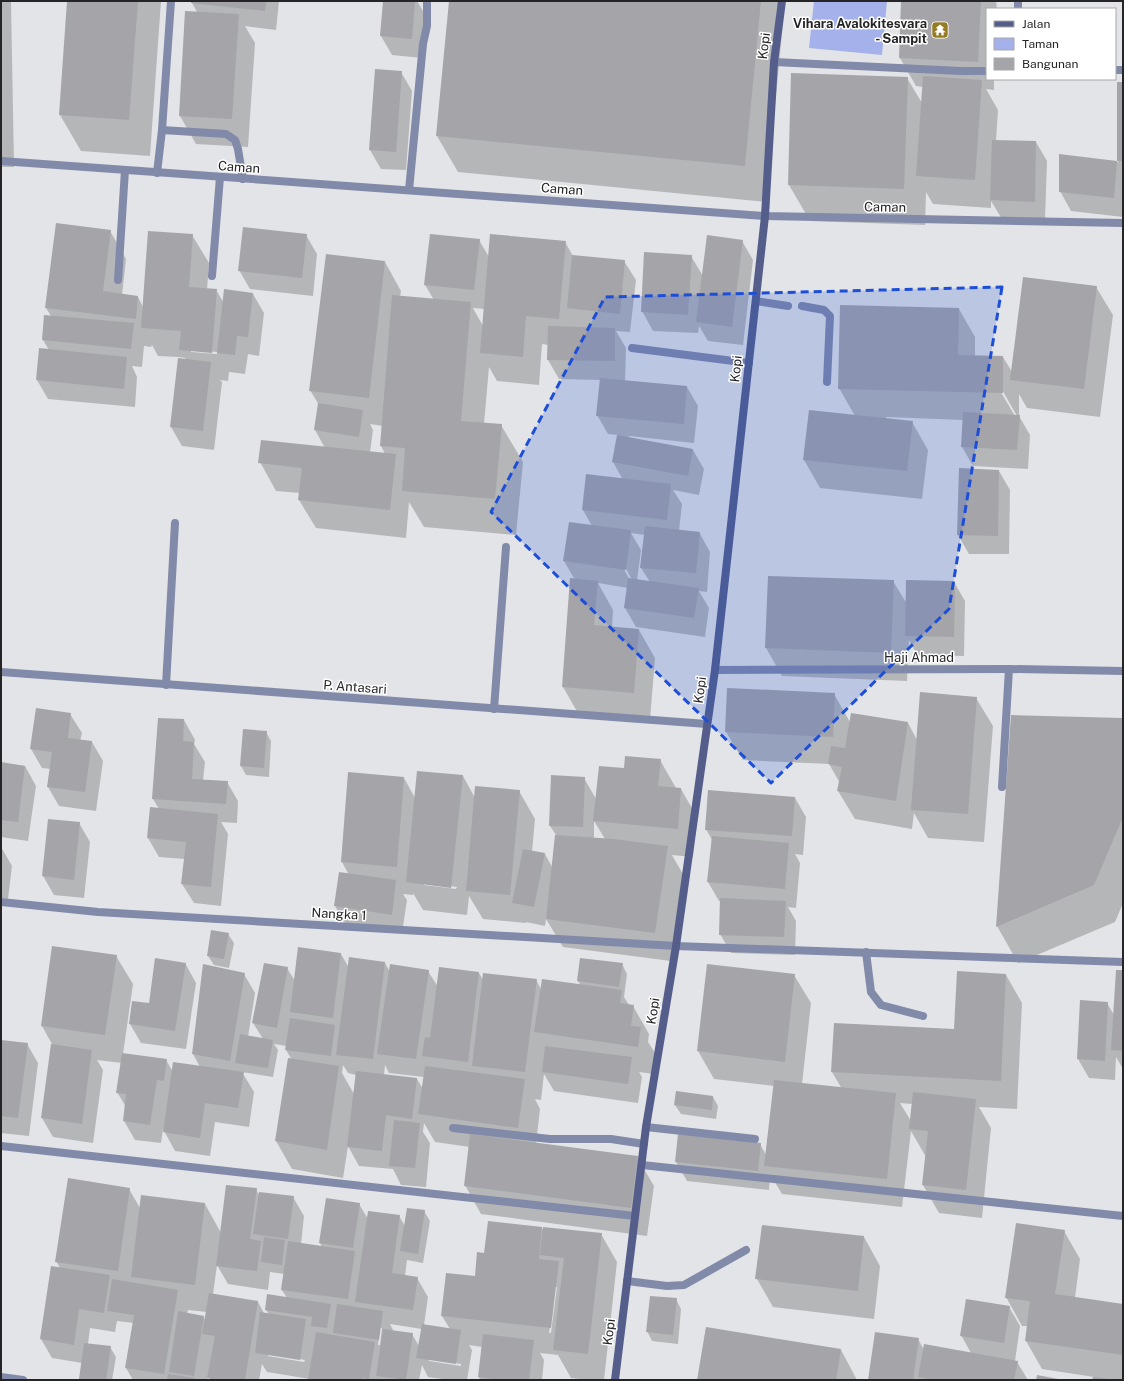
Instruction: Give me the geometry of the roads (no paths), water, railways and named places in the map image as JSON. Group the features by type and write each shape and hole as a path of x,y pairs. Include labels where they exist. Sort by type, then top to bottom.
{"street":[{"path":"157,173 162,130 171,1"},
{"path":"408,190 427,26 427,1"},
{"name":"Kopi","path":"614,1380 646,1127 676,946 715,670 765,216 774,62 782,1"},
{"path":"774,62 986,71"},
{"path":"162,130 226,134 235,140 238,149 242,179"},
{"name":"Caman","path":"1,161 765,216 1123,223"},
{"path":"118,280 125,170"},
{"path":"212,276 220,177"},
{"path":"756,301 788,306"},
{"path":"802,306 824,310 830,316 827,382"},
{"path":"632,348 749,363"},
{"path":"166,685 175,523"},
{"path":"494,709 506,546"},
{"path":"1002,787 1009,669"},
{"name":"Haji Ahmad","path":"715,670 1009,669 1123,671"},
{"name":"P. Antasari","path":"1,672 707,724"},
{"name":"Nangka 1","path":"1,902 98,912 676,946 1123,962"},
{"path":"866,952 871,992 881,1005 923,1016"},
{"path":"646,1127 755,1140"},
{"path":"453,1128 550,1139 611,1139 644,1144"},
{"path":"1,1146 635,1216"},
{"path":"642,1165 1123,1216"},
{"path":"627,1281 667,1286 684,1285 746,1250"},
{"path":"1,1377 23,1380"}],"place":[{"name":"Vihara Avalokitesvara - Sampit","path":"940,30"}]}
